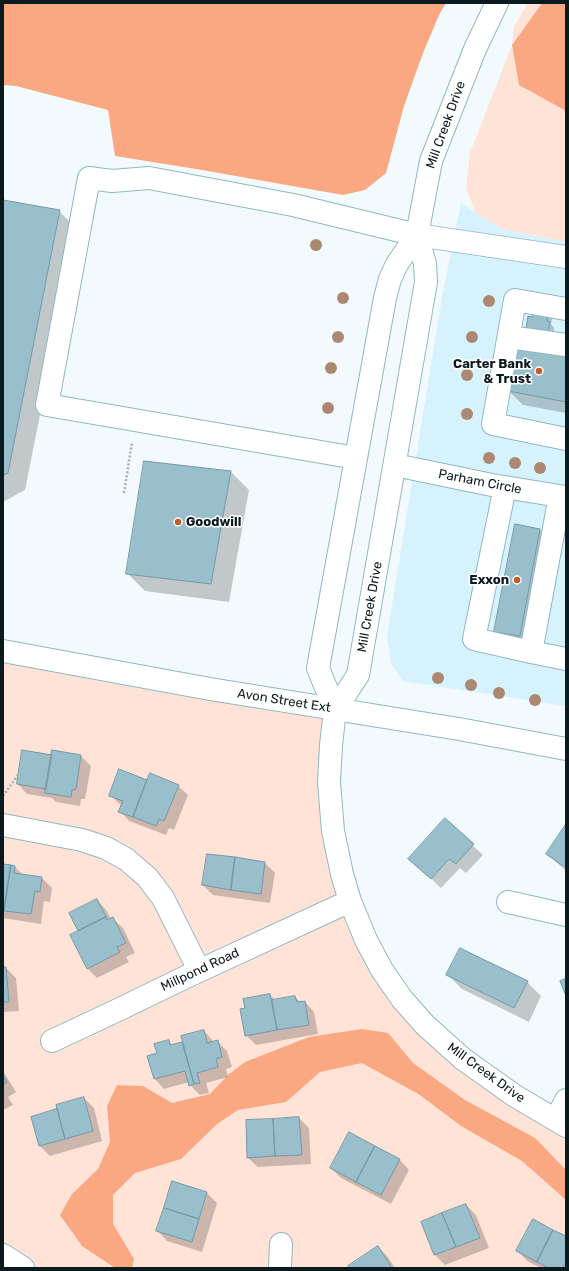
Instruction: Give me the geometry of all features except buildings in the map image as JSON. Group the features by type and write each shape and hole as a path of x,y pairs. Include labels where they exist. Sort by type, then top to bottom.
{"street":[{"name":"Mill Creek Drive","path":"497,3 475,48 431,161 417,235 425,264 426,282 358,675 334,710 330,744 329,782 333,831 342,874 350,901 366,940 382,970 402,999 425,1025 463,1060 515,1096 561,1123"},
{"path":"356,458 47,405 89,178 112,181 149,178 293,205 417,235 566,257"},
{"path":"334,710 318,668 385,298 390,279 397,264 417,235"},
{"path":"566,309 515,300 493,424 566,439"},
{"path":"510,327 566,323"},
{"path":"510,327 566,335"},
{"path":"510,327 566,345"},
{"name":"Parham Circle","path":"395,465 504,487 563,497"},
{"path":"504,487 474,639 566,659"},
{"path":"531,652 560,530 563,497"},
{"name":"Avon Street Ext","path":"3,651 210,689 459,729 566,749"},
{"path":"3,825 82,840 106,848 126,859 147,876 163,898 199,970"},
{"name":"Millpond Road","path":"52,1041 199,970 350,901"},
{"path":"508,902 566,915"},
{"path":"561,1123 566,1100"},
{"path":"280,1268 281,1244"},
{"path":"3,1255 23,1268"}],"path":[{"path":"124,493 136,420"},
{"path":"3,796 18,775"}],"shaded area":[{"path":"3,3 446,3 439,15 423,53 404,106 386,173 365,190 343,195 115,156 108,110 16,86 3,85"},
{"path":"528,3 542,3 512,45 514,27"},
{"path":"542,3 566,3 566,111 519,85 512,45"},
{"path":"512,45 519,85 566,111 566,242 502,229 475,212 466,188 470,153"},
{"path":"461,203 502,229 566,242 566,706 403,681 391,663 387,636 442,297"},
{"path":"3,651 335,710 342,874 402,999 566,1126 566,1268 23,1268 3,1255"},
{"path":"362,1029 388,1033 413,1063 465,1100 535,1138 566,1170 566,1200 522,1161 461,1126 420,1095 362,1063 320,1072 286,1102 238,1110 217,1124 181,1159 135,1173 113,1195 113,1224 134,1259 132,1268 115,1268 82,1246 60,1215 72,1194 98,1169 110,1142 107,1106 117,1085 143,1086 172,1103 210,1094 229,1074 245,1062 309,1037"}],"place":[{"name":"Carter Bank & Trust","path":"539,371"},
{"name":"Goodwill","path":"178,522"},
{"name":"Exxon","path":"517,580"}]}
